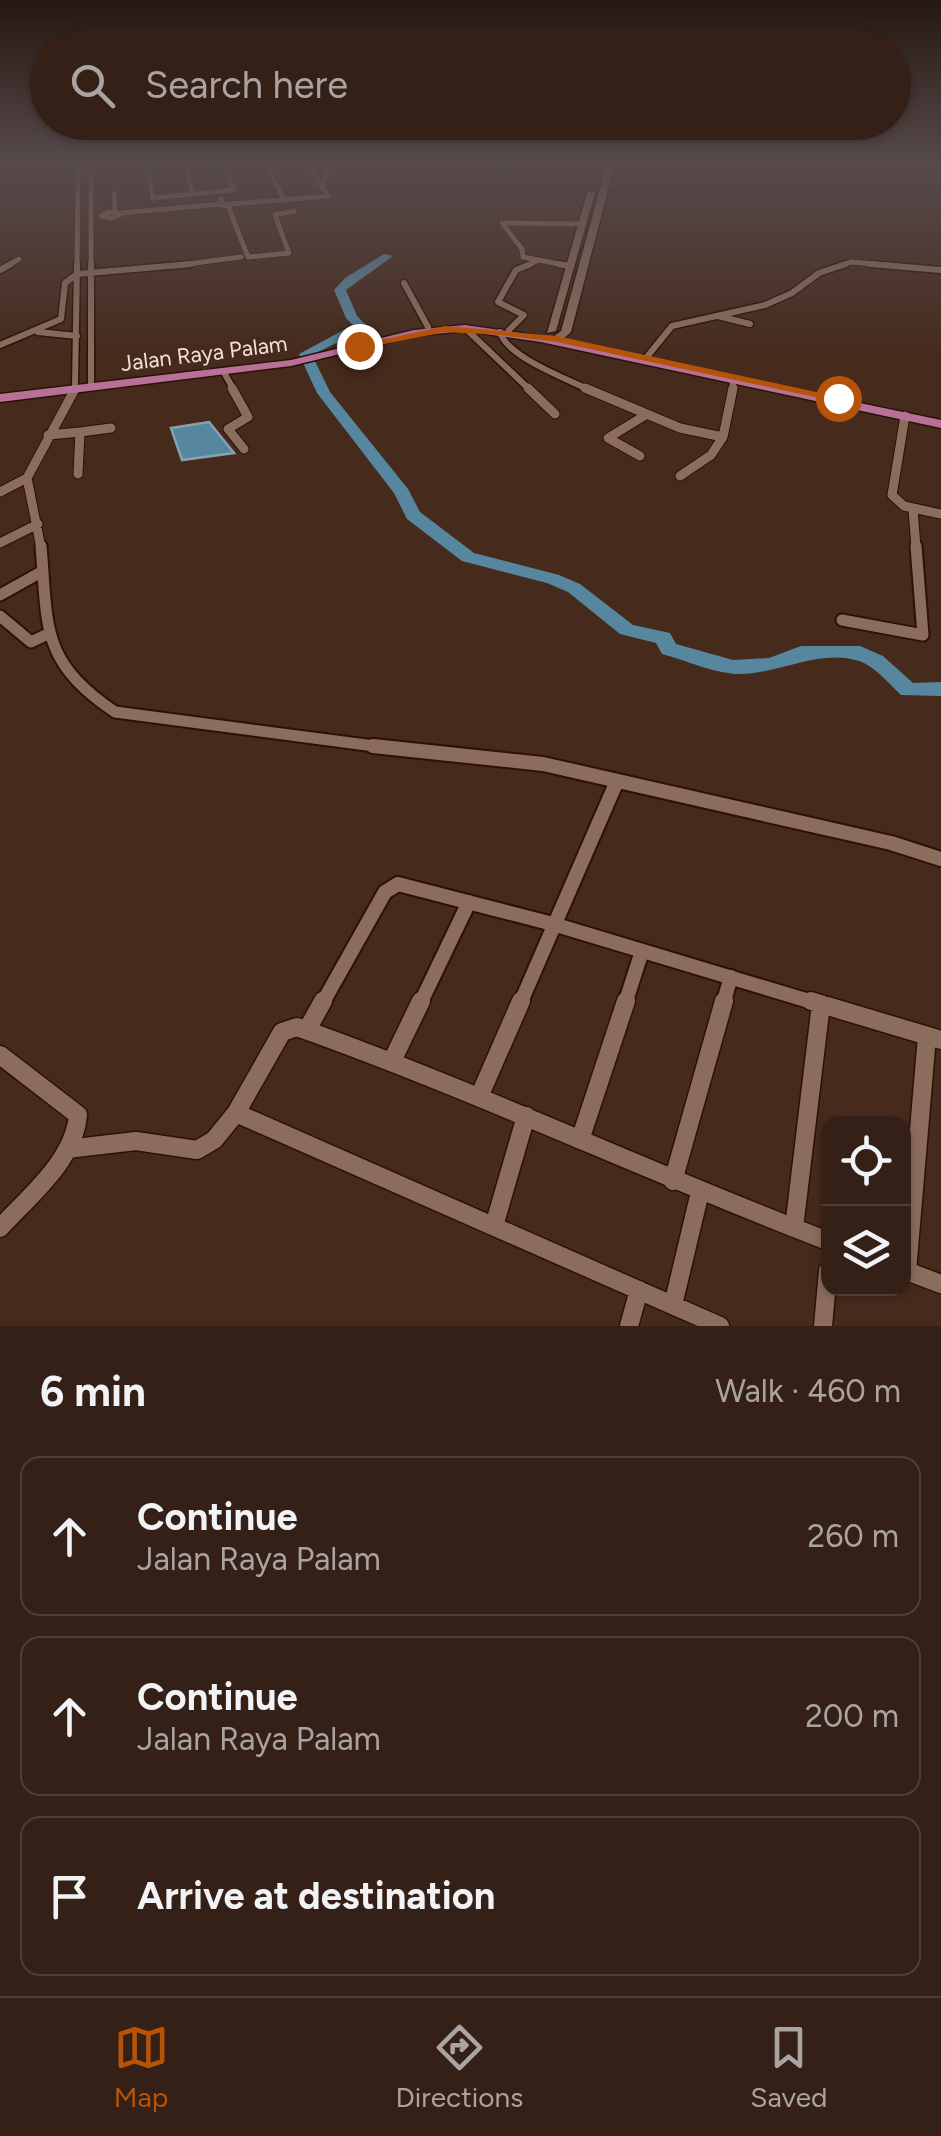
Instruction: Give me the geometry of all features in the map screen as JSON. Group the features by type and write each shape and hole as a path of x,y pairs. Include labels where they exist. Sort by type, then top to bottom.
{"main road":[{"name":"Jalan Raya Palam","path":"0,396 312,357 428,327 467,326 557,338 941,422"},
{"name":"Jalan Raya Palam","path":"75,388 224,372 312,357 414,332 465,328 504,331"},
{"name":"Jalan Raya Palam","path":"557,338 732,380 941,422"}],"street":[{"path":"0,492 27,478 75,388 78,229"},
{"path":"91,384 92,229"},
{"path":"235,229 245,256 288,253 280,229"},
{"path":"507,229 518,242 523,258 570,266"},
{"path":"557,338 580,229"},
{"path":"557,338 591,229"},
{"path":"0,345 61,319 65,284 76,272 128,272 241,256"},
{"path":"0,270 20,259"},
{"path":"537,261 516,270 499,300 524,316 504,331 503,343 520,356 644,416 723,438"},
{"path":"646,358 672,326 765,305 792,293 819,273 851,262 941,270"},
{"path":"404,284 428,327"},
{"path":"714,314 750,324"},
{"path":"465,328 555,414"},
{"path":"38,332 77,336"},
{"path":"224,372 248,416 228,429 244,449"},
{"path":"680,476 711,455 723,438 734,391 732,380"},
{"path":"640,456 608,438 644,416"},
{"path":"905,416 891,490 895,501 941,514"},
{"path":"48,435 111,428"},
{"path":"78,474 80,432"},
{"path":"27,478 38,524 54,654 93,697 115,712 292,738 543,764 891,843 941,859"},
{"path":"842,620 923,636 913,509"},
{"path":"0,543 38,524"},
{"path":"0,596 44,574"},
{"path":"0,616 31,642 50,634"},
{"path":"479,1096 617,781"},
{"path":"307,1030 391,886 406,885 553,924 934,1038 911,1222"},
{"path":"392,1061 470,902"},
{"path":"580,1140 642,950"},
{"path":"673,1181 732,977"},
{"path":"794,1228 820,1004"},
{"path":"68,1149 143,1141 184,1152 215,1142 282,1032 292,1027 392,1061 673,1181 821,1238"},
{"path":"0,1055 78,1115 78,1134 68,1149 2,1222"},
{"path":"236,1112 720,1326"},
{"path":"494,1226 526,1116"},
{"path":"672,1305 700,1192"},
{"path":"911,1272 941,1284"},
{"path":"629,1326 638,1290"},
{"path":"823,1326 826,1296"}],"water":[{"path":"209,422 234,453 182,460 171,428"}],"waterway":[{"path":"388,256 340,290 352,318 361,326 305,354 324,393 402,492 413,515 468,557 574,588 627,630 663,638 669,649 733,667 771,665 801,653 860,653 876,661 908,690 941,689"}],"route":[{"path":"359,346 414,332 465,328 557,339 838,398"}]}
